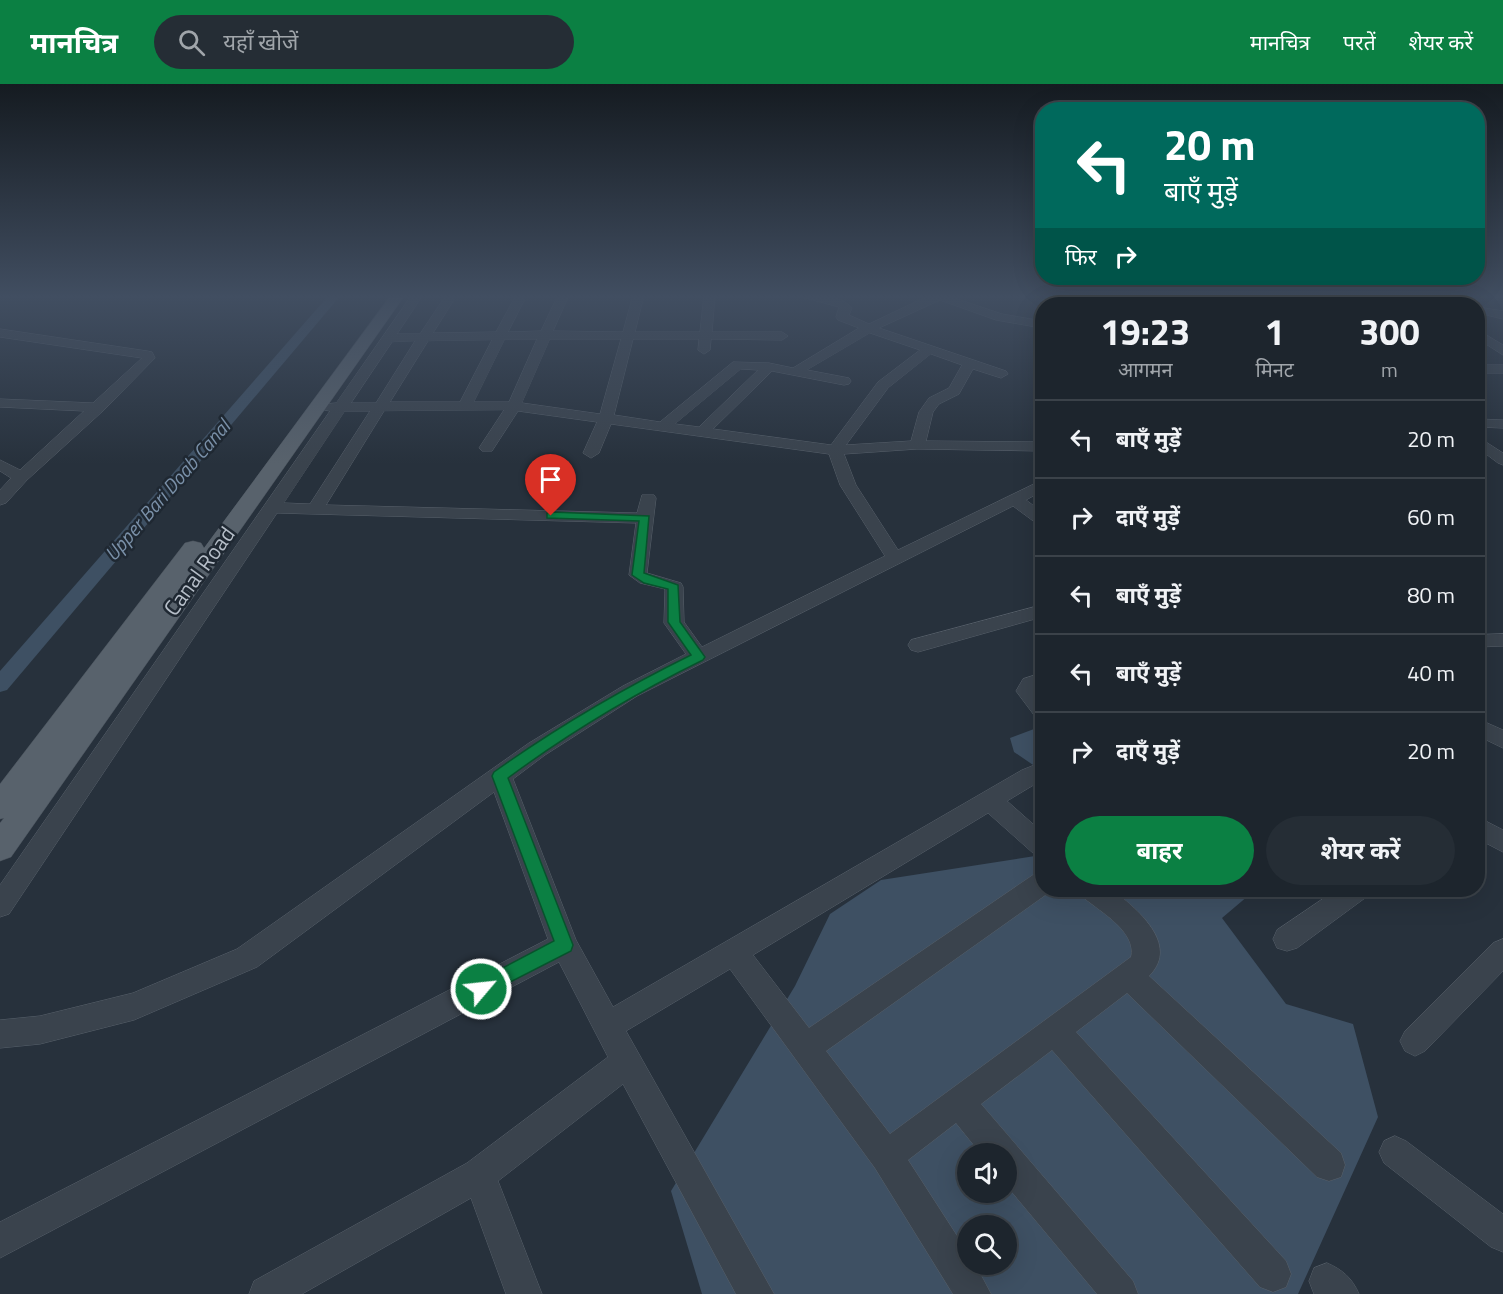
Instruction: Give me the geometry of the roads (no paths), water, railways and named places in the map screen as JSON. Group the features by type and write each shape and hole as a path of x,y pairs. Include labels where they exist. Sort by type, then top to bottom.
{"main road":[{"name":"Canal Road","path":"0,807 340,351"},
{"name":"Canal Road","path":"0,848 357,351"}],"street":[{"path":"0,501 21,477 141,368 149,358 116,351"},
{"path":"0,906 378,351"},
{"path":"315,509 415,351"},
{"path":"465,406 493,351"},
{"path":"487,448 514,406 539,351"},
{"path":"591,453 606,418 624,351"},
{"path":"797,371 823,351"},
{"path":"835,450 883,385 927,351"},
{"path":"937,351 1001,374"},
{"path":"917,445 926,412 934,401 951,394 970,363"},
{"path":"665,426 734,366 744,364 769,367 844,381"},
{"path":"703,431 769,367"},
{"path":"1485,369 1503,369"},
{"path":"0,403 99,407"},
{"path":"316,408 514,406 835,450 917,445 1035,447"},
{"path":"1485,423 1503,424"},
{"path":"1485,446 1503,460"},
{"path":"835,450 848,485 896,560"},
{"path":"0,465 21,477"},
{"path":"0,1034 40,1030 134,1006 247,958 537,749 630,691 1035,488"},
{"path":"648,498 638,575 648,580 665,582 674,587 674,622 699,657"},
{"path":"1014,499 1035,514"},
{"path":"271,508 645,518"},
{"path":"918,645 1035,613"},
{"path":"1485,641 1503,640"},
{"path":"1035,682 1030,684 1027,691 1035,701"},
{"path":"1485,731 1503,740"},
{"path":"608,1026 1035,775"},
{"path":"500,776 564,945 756,1294"},
{"path":"989,800 1035,840"},
{"path":"1485,831 1503,842"},
{"path":"806,1048 1035,888"},
{"path":"886,1156 1142,966 1147,951 1138,928 1101,897"},
{"path":"1287,939 1346,897"},
{"path":"0,1241 564,945"},
{"path":"734,952 886,1156 973,1294"},
{"path":"1415,1041 1503,952"},
{"path":"1129,976 1329,1165"},
{"path":"1055,1031 1273,1274"},
{"path":"267,1294 479,1175 627,1062"},
{"path":"959,1102 993,1143"},
{"path":"1395,1152 1503,1235"},
{"path":"1017,1172 1120,1294"},
{"path":"479,1175 524,1294"}],"water":[{"path":"1035,729 1035,766 1014,752 1010,738"},
{"path":"1035,856 1035,897 1247,897 1222,918 1286,1004 1353,1024 1378,1117 1298,1294 702,1294 671,1191 795,986 830,914 881,880"}],"waterway":[{"name":"Upper Bari Doab Canal","path":"0,685 286,351"}]}
